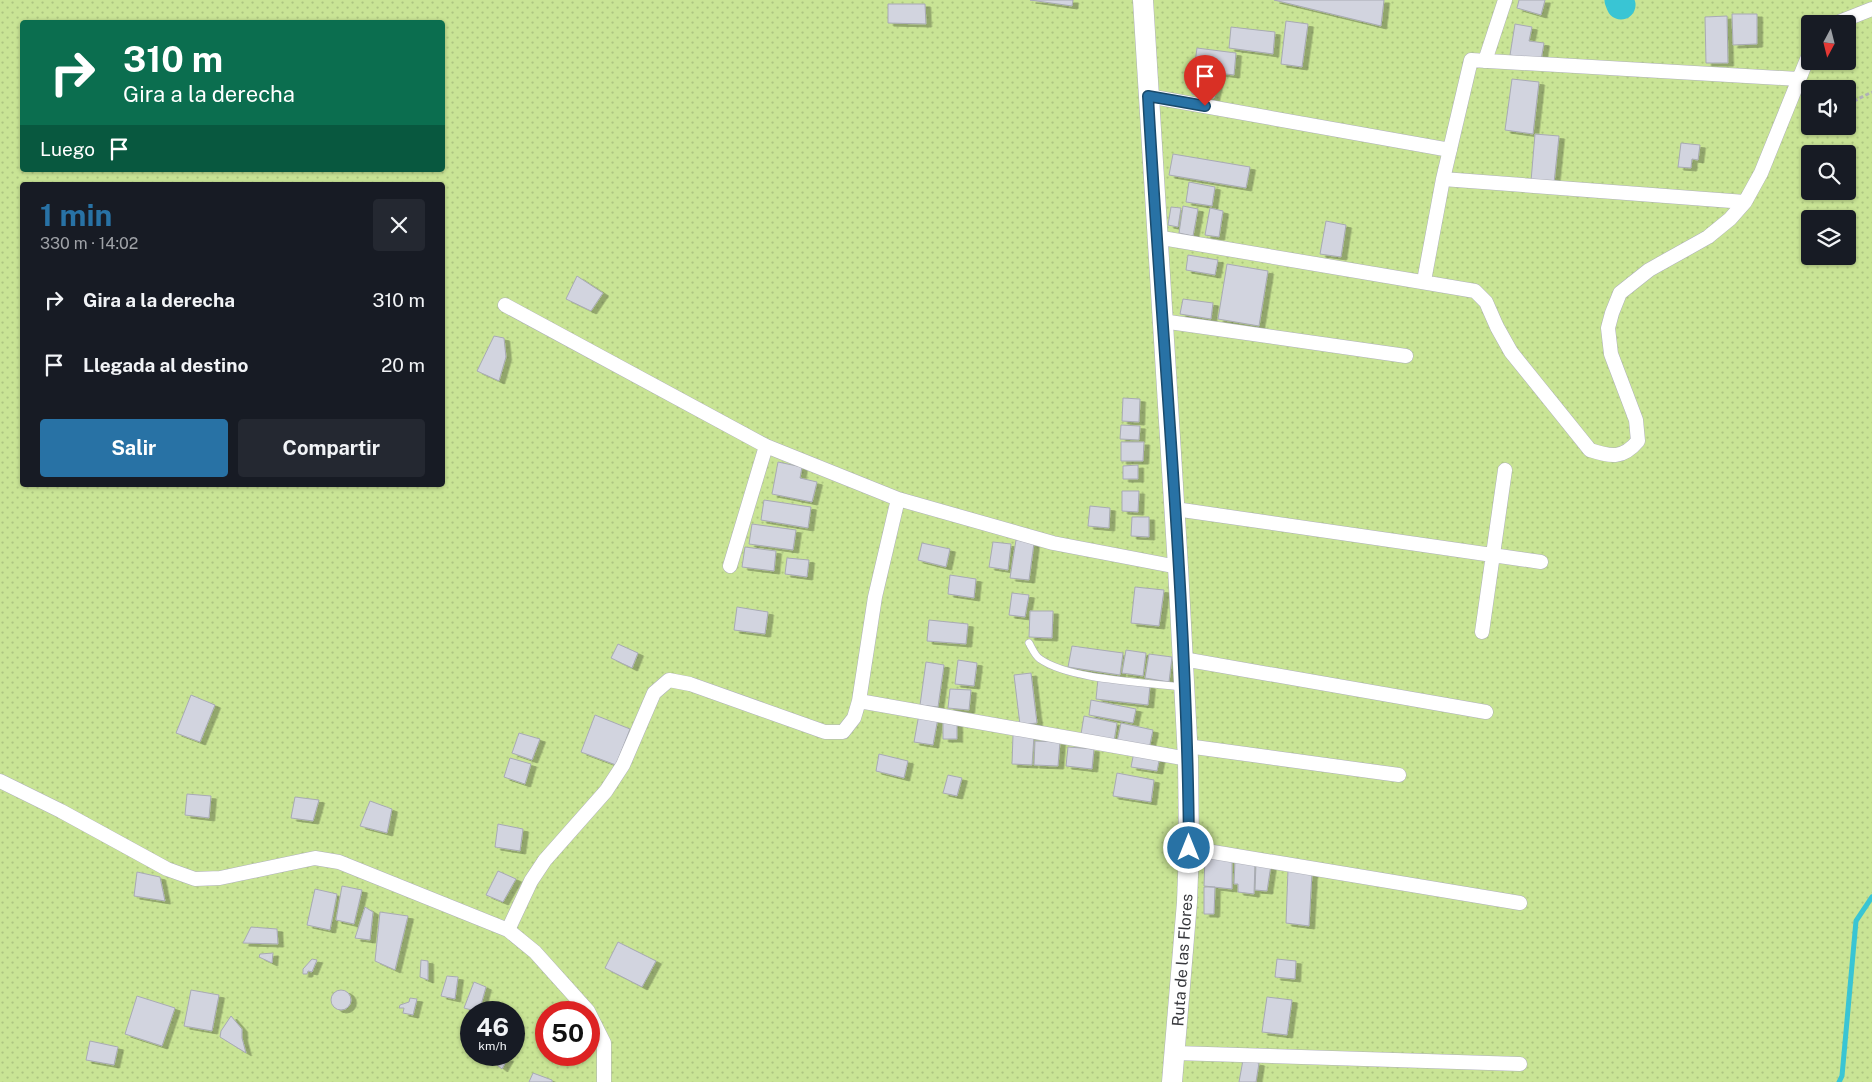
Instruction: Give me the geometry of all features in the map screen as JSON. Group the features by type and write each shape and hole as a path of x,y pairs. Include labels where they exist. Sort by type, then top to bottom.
{"main road":[{"name":"Ruta de las Flores","path":"1143,0 1156,237 1175,509 1188,752 1189,848 1186,921 1172,1082"}],"street":[{"path":"1485,61 1505,0"},
{"path":"1856,15 1872,9"},
{"path":"1424,281 1443,179 1471,60 1798,79"},
{"path":"1156,237 1475,290 1486,302 1497,328 1511,352 1590,450 1607,456 1628,452 1638,441 1636,420 1611,354 1608,328 1620,294 1648,270 1708,237 1730,219 1745,202 1761,174 1802,70"},
{"path":"1148,96 1450,150"},
{"path":"1443,179 1745,202"},
{"path":"505,305 766,446 898,499 1053,542 1178,567"},
{"path":"1162,321 1406,356"},
{"path":"730,566 766,446"},
{"path":"1482,632 1505,470"},
{"path":"508,930 530,881 545,860 606,791 623,765 654,694 669,680 690,684 825,732 843,732 854,718 859,701 875,597 898,499"},
{"path":"1175,509 1541,562"},
{"path":"1183,659 1486,712"},
{"path":"859,701 1188,752 1399,775"},
{"path":"0,781 167,869 196,879 220,878 315,858 339,862 508,930 535,952 588,1011 604,1042 604,1082"},
{"path":"1189,848 1520,903"},
{"path":"1175,1053 1520,1064"}],"lane":[{"path":"1029,643 1039,659 1060,669 1095,677 1184,688"}],"path":[{"path":"1856,100 1872,92"}],"green space":[{"path":"0,0 1872,0 1872,1082 0,1082"}],"building":[{"path":"1030,0 1073,0 1072,6"},
{"path":"1274,0 1384,0 1381,26"},
{"path":"1519,0 1545,0 1541,15 1517,8"},
{"path":"888,4 925,4 926,24 888,23"},
{"path":"1732,14 1757,14 1757,44 1733,45"},
{"path":"1727,16 1728,63 1706,63 1705,17"},
{"path":"1286,21 1308,24 1302,67 1281,64"},
{"path":"1515,24 1532,27 1529,41 1544,43 1541,60 1510,55"},
{"path":"1231,27 1275,32 1273,54 1229,48"},
{"path":"1197,48 1236,53 1234,75 1194,70"},
{"path":"1196,70 1219,75 1214,98 1192,94"},
{"path":"1512,79 1539,82 1533,134 1505,130"},
{"path":"1535,134 1559,136 1554,183 1531,181"},
{"path":"1681,143 1700,145 1698,160 1692,159 1691,168 1678,167"},
{"path":"1173,154 1250,167 1246,188 1169,175"},
{"path":"1189,182 1215,187 1212,206 1186,202"},
{"path":"1183,206 1198,209 1193,236 1179,233"},
{"path":"1171,207 1181,208 1178,227 1168,225"},
{"path":"1210,208 1223,211 1219,237 1205,235"},
{"path":"1326,221 1346,225 1341,257 1320,254"},
{"path":"1188,255 1218,260 1215,275 1186,270"},
{"path":"1227,264 1268,271 1259,326 1218,319"},
{"path":"577,276 603,293 591,311 566,299"},
{"path":"1183,299 1213,303 1211,319 1180,314"},
{"path":"494,336 504,338 506,357 499,381 477,371"},
{"path":"1123,398 1140,399 1139,422 1122,421"},
{"path":"1121,425 1140,426 1139,440 1120,439"},
{"path":"1121,442 1144,442 1143,461 1121,461"},
{"path":"778,462 802,467 800,478 817,482 812,502 772,494"},
{"path":"1138,465 1138,479 1123,479 1123,466"},
{"path":"1122,491 1139,491 1138,512 1122,511"},
{"path":"764,500 811,507 808,528 761,520"},
{"path":"1090,506 1110,508 1109,528 1088,526"},
{"path":"1132,517 1149,517 1149,537 1131,536"},
{"path":"752,524 796,530 793,550 749,544"},
{"path":"1016,540 1034,543 1029,580 1010,578"},
{"path":"993,542 1011,544 1008,570 989,567"},
{"path":"922,543 950,549 946,567 918,560"},
{"path":"745,547 776,551 774,571 742,567"},
{"path":"787,558 809,560 807,577 785,574"},
{"path":"950,575 976,579 974,598 948,594"},
{"path":"1135,587 1164,590 1159,626 1131,623"},
{"path":"1012,593 1029,595 1025,617 1009,615"},
{"path":"737,607 768,612 765,634 734,630"},
{"path":"1030,611 1053,611 1052,638 1029,637"},
{"path":"929,620 968,624 966,644 927,641"},
{"path":"618,644 638,653 632,668 611,658"},
{"path":"1072,646 1123,653 1120,675 1068,667"},
{"path":"1126,650 1146,653 1143,676 1122,673"},
{"path":"1149,654 1172,657 1169,682 1145,678"},
{"path":"958,660 977,663 974,686 955,684"},
{"path":"926,662 944,665 938,707 920,705"},
{"path":"1031,673 1037,723 1020,725 1014,675"},
{"path":"1098,679 1150,686 1148,705 1096,699"},
{"path":"950,689 971,690 969,710 948,708"},
{"path":"191,695 215,705 200,742 176,733"},
{"path":"1091,700 1136,709 1133,723 1089,715"},
{"path":"919,714 938,718 933,745 914,742"},
{"path":"595,715 630,729 616,765 581,752"},
{"path":"1084,716 1117,723 1114,741 1081,734"},
{"path":"943,721 957,722 957,739 943,739"},
{"path":"1121,723 1153,730 1149,749 1117,742"},
{"path":"519,733 540,739 532,760 512,753"},
{"path":"1013,735 1034,736 1032,765 1012,764"},
{"path":"1035,741 1060,742 1058,766 1034,765"},
{"path":"1068,747 1094,749 1092,769 1066,766"},
{"path":"1134,752 1160,756 1157,771 1131,767"},
{"path":"879,754 908,761 904,778 876,771"},
{"path":"510,758 531,764 525,784 504,777"},
{"path":"1117,773 1154,780 1151,802 1113,796"},
{"path":"948,775 962,778 957,796 943,793"},
{"path":"187,794 211,796 209,818 185,815"},
{"path":"295,797 319,800 313,821 291,818"},
{"path":"370,801 392,809 387,833 360,826"},
{"path":"498,824 523,829 520,851 495,847"},
{"path":"1205,856 1232,860 1232,889 1204,886"},
{"path":"1235,861 1255,863 1254,894 1238,892 1238,884 1234,884"},
{"path":"1256,863 1271,865 1267,891 1255,890"},
{"path":"1288,870 1312,873 1309,926 1286,923"},
{"path":"498,871 516,879 503,902 486,895"},
{"path":"137,872 160,877 165,901 134,896"},
{"path":"342,886 362,890 354,924 336,920"},
{"path":"1204,887 1215,887 1214,914 1204,914"},
{"path":"315,889 337,894 330,930 307,925"},
{"path":"365,907 373,912 370,940 355,938"},
{"path":"380,912 408,916 395,970 375,961"},
{"path":"251,927 277,929 278,944 243,943"},
{"path":"618,942 656,961 642,987 605,968"},
{"path":"273,953 272,963 259,957 260,954"},
{"path":"312,959 317,960 312,972 308,971 307,974 303,974 303,969"},
{"path":"1277,959 1296,961 1295,979 1275,977"},
{"path":"421,960 428,961 428,980 420,977"},
{"path":"447,976 458,977 455,999 441,996"},
{"path":"474,982 486,987 482,1001 467,1001"},
{"path":"191,990 219,995 212,1031 184,1026"},
{"path":"341,990 348,993 351,1000 348,1007 341,1010 334,1007 331,1000 334,993"},
{"path":"137,996 175,1008 162,1046 125,1034"},
{"path":"1267,997 1292,1000 1287,1035 1262,1032"},
{"path":"410,998 417,999 413,1015 403,1013 404,1008 399,1008 400,1005 409,1002"},
{"path":"231,1016 242,1029 246,1053 220,1037 221,1031"},
{"path":"90,1041 118,1047 114,1065 86,1060"},
{"path":"1243,1060 1259,1063 1256,1082 1239,1082"},
{"path":"533,1073 552,1080 552,1082 529,1082"}],"waterway":[{"path":"1619,0 1621,5"},
{"path":"1839,1082 1842,1076 1856,921 1872,897"}],"route":[{"path":"1189,848 1188,759 1178,567 1148,96 1205,106"}]}
